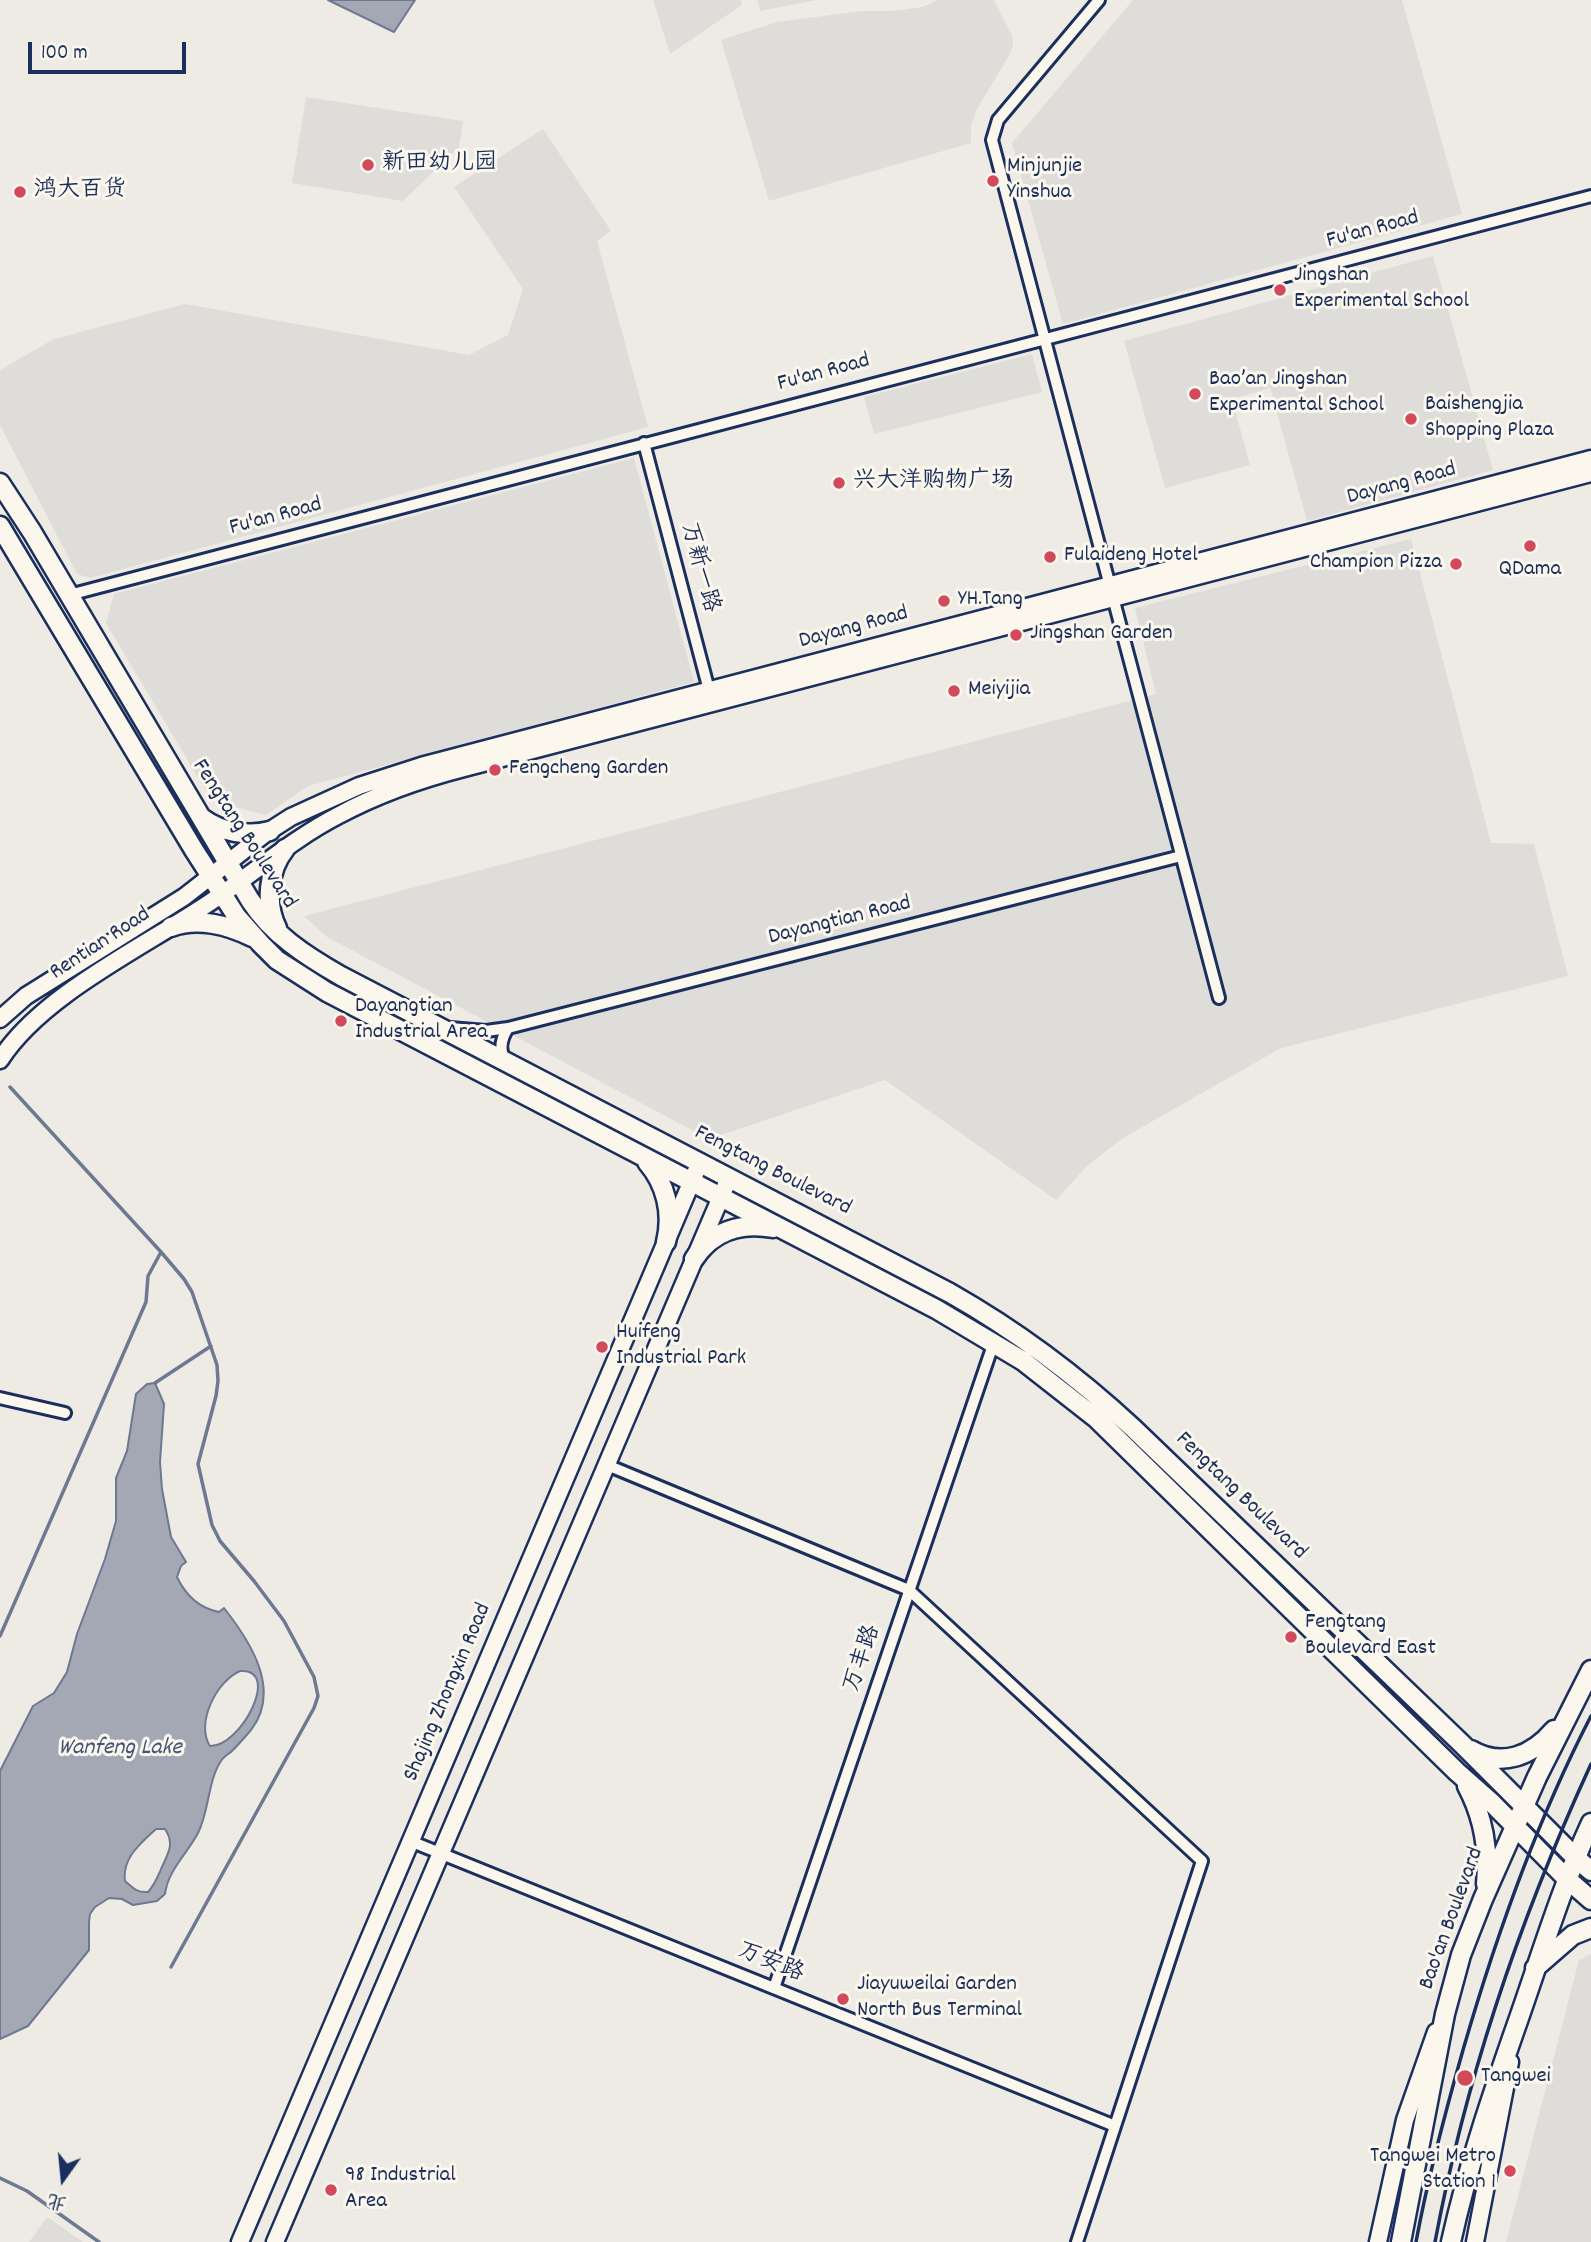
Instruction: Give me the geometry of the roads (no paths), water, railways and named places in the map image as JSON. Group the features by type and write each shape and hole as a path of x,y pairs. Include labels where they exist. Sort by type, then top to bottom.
{"main road":[{"name":"Fengtang Boulevard","path":"0,483 227,863 256,909 282,937 341,976 950,1293 996,1320 1054,1360 1133,1428 1591,1871"},
{"name":"Fengtang Boulevard","path":"0,526 222,894 256,939 287,968 312,984 936,1310 994,1342 1050,1381 1105,1426 1457,1772 1492,1803 1514,1828 1591,1899"},
{"path":"199,816 214,826 230,831 250,834 270,831"},
{"path":"282,937 272,918 270,895 275,866 285,849"},
{"path":"171,927 193,922 211,924 236,930 256,939"},
{"path":"639,1155 652,1167 663,1187 668,1214 666,1242"},
{"path":"694,1259 713,1238 735,1228 762,1226 788,1232"},
{"name":"Bao'an Boulevard","path":"1401,2242 1453,1983 1483,1899 1514,1828 1591,1670"},
{"path":"1462,1744 1479,1755 1493,1759 1516,1757 1535,1749 1566,1717"},
{"path":"1457,1772 1476,1804 1482,1827 1487,1864 1483,1899"},
{"path":"1451,2242 1477,2141 1535,1968 1567,1879 1591,1823"},
{"path":"1535,1968 1573,1935 1591,1928"}],"street":[{"path":"1099,0 998,120 992,140 1219,998"},
{"name":"Fu'an Road","path":"69,595 1591,196"},
{"name":"万新一路","path":"644,443 710,697"},
{"name":"Dayang Road","path":"1112,592 1591,459"},
{"name":"Dayang Road","path":"227,863 270,831 305,810 380,779 421,766 710,697 1112,592 1591,473"},
{"name":"Dayang Road","path":"239,882 341,814 423,780 710,697"},
{"name":"Dayangtian Road","path":"437,1026 475,1031 508,1028 1181,856"},
{"name":"Rentian Road","path":"0,1019 41,985 184,897 227,863"},
{"name":"Rentian Road","path":"0,1060 26,1027 48,1008 239,882"},
{"path":"506,1061 501,1048 508,1028"},
{"name":"Shajing Zhongxin Road","path":"240,2242 700,1162"},
{"path":"275,2242 729,1178"},
{"name":"万丰路","path":"774,1988 994,1342"},
{"path":"0,1398 65,1413"},
{"path":"607,1465 909,1590 1202,1861 1077,2242"},
{"path":"1577,1695 1591,1660"},
{"name":"万安路","path":"410,1841 1115,2126"},
{"path":"1378,2242 1405,2120 1453,1983"},
{"path":"1475,2242 1520,2016"}],"water":[{"path":"328,0 415,0 394,32"},
{"name":"Wanfeng Lake","path":"155,1383 164,1404 160,1462 162,1489 171,1537 186,1562 181,1566 177,1577 193,1599 205,1607 219,1612 224,1608 244,1635 259,1666 264,1699 260,1715 251,1730 222,1760 217,1769 202,1825 174,1870 165,1894 157,1901 133,1905 122,1899 109,1898 95,1907 90,1914 89,1950 28,2026 0,2039 0,1771 33,1706 54,1693 67,1672 77,1634 116,1521 116,1478 127,1451 136,1394 147,1384","holes":["240,1671 252,1673 257,1682 257,1694 252,1708 234,1734 222,1743 210,1746 205,1726 211,1704 216,1693 231,1676","156,1829 165,1829 170,1839 169,1848 153,1886 148,1892 141,1892 125,1881 126,1865 133,1852"]}],"waterway":[{"path":"10,1087 161,1252 192,1292 217,1365 216,1396 198,1464 212,1525 220,1541 284,1621 314,1677 318,1696 314,1708 171,1967"},
{"path":"0,1636 146,1302 148,1276 161,1252"},
{"path":"155,1383 211,1346"},
{"path":"0,2178 27,2191 99,2242"}],"railway":[{"path":"1416,2242 1443,2121 1489,1965 1535,1838 1591,1716"},
{"path":"1435,2242 1463,2119 1498,1998 1541,1880 1591,1764"}],"place":[{"name":"新田幼儿园","path":"368,165"},
{"name":"Minjunjie Yinshua","path":"993,181"},
{"name":"鸿大百货","path":"20,192"},
{"name":"Jingshan Experimental School","path":"1280,290"},
{"name":"Bao’an Jingshan Experimental School","path":"1195,394"},
{"name":"Baishengjia Shopping Plaza","path":"1411,419"},
{"name":"兴大洋购物广场","path":"839,483"},
{"name":"QDama","path":"1530,546"},
{"name":"Fulaideng Hotel","path":"1050,557"},
{"name":"Champion Pizza","path":"1456,564"},
{"name":"YH.Tang","path":"944,601"},
{"name":"Jingshan Garden","path":"1016,635"},
{"name":"Meiyijia","path":"954,691"},
{"name":"Fengcheng Garden","path":"495,770"},
{"name":"Dayangtian Industrial Area","path":"341,1021"},
{"name":"Huifeng Industrial Park","path":"602,1347"},
{"name":"Fengtang Boulevard East","path":"1291,1637"},
{"name":"Jiayuweilai Garden North Bus Terminal","path":"843,1999"},
{"name":"Tangwei","path":"1465,2078"},
{"name":"Tangwei Metro Station 1","path":"1510,2171"},
{"name":"98 Industrial Area","path":"331,2190"}]}
